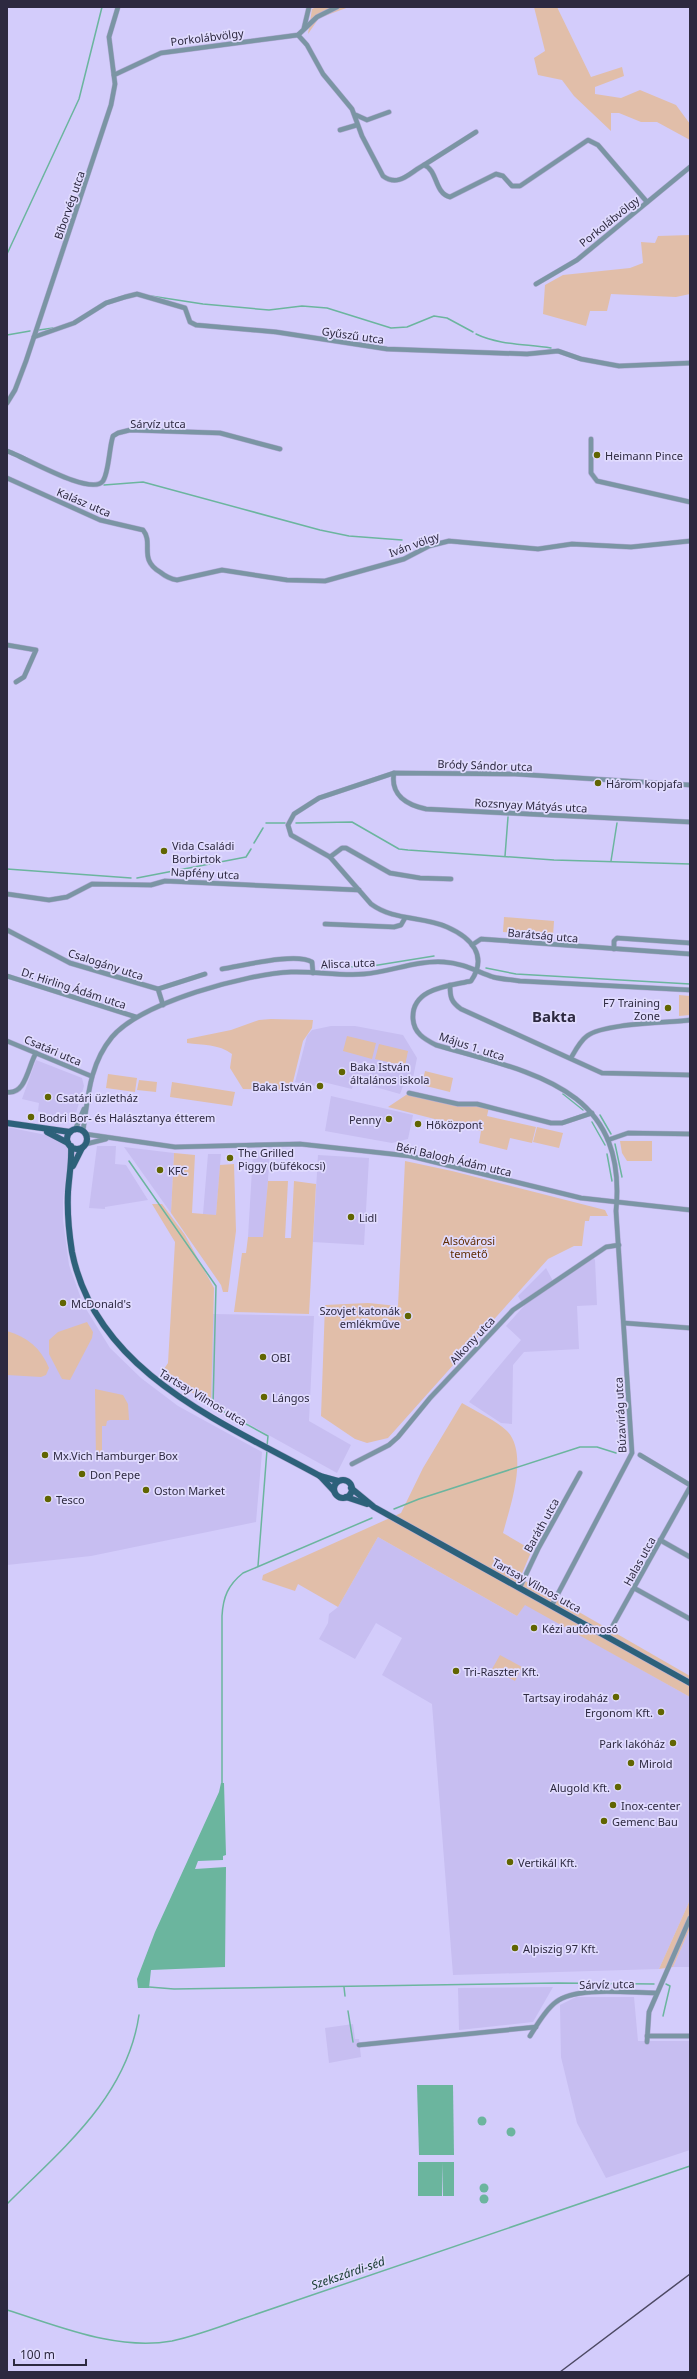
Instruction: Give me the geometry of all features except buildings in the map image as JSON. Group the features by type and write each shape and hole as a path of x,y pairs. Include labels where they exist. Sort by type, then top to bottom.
{"main road":[{"path":"7,1123 42,1130 84,1132 84,1146 70,1173"},
{"path":"42,1130 76,1149 84,1146"},
{"name":"Tartsay Vilmos utca","path":"72,1131 69,1144 70,1173 68,1210 75,1263 93,1306 117,1343 145,1372 170,1391 320,1476"},
{"path":"320,1476 338,1481 346,1480 352,1488 374,1507"},
{"path":"320,1476 340,1497 346,1497 374,1507"},
{"path":"334,1491 334,1486 338,1481"},
{"path":"346,1497 350,1494 352,1488"},
{"name":"Tartsay Vilmos utca","path":"374,1507 690,1683"}],"street":[{"name":"Bíborvég utca","path":"7,403 16,390 111,105 115,84 109,37 118,7"},
{"path":"304,28 309,7"},
{"path":"337,7 327,10 304,28 298,35 307,45 323,74 356,115 367,120 389,112"},
{"name":"Porkolábvölgy","path":"114,75 161,53 298,35"},
{"path":"356,115 357,125 378,168 389,180 397,181 476,132"},
{"path":"340,130 357,125"},
{"path":"424,165 431,170 443,193 450,197 496,174 503,176 512,186 520,186 584,141 593,141 647,202"},
{"name":"Porkolábvölgy","path":"536,284 577,260 690,167"},
{"name":"Gyűszű utca","path":"34,337 74,323 106,303 137,294 185,308 190,322 196,325 276,332 357,346 387,349 527,354 558,351 581,359 619,366 690,363"},
{"name":"Sárvíz utca","path":"7,451 79,483 94,486 99,484 105,478 113,436 130,430 220,433 280,449"},
{"path":"590,440 592,473 597,480 690,502"},
{"name":"Kalász utca","path":"7,478 100,520 143,530 146,535 148,562 152,567 171,579"},
{"name":"Iván völgy","path":"171,579 185,580 222,570 287,580 325,581 404,559 429,546 450,542 538,549 572,544 631,547 690,541"},
{"path":"7,645 36,650 24,677 16,682"},
{"name":"Bródy Sándor utca","path":"330,857 291,834 288,825 294,814 319,798 394,774 515,774 690,785"},
{"name":"Rozsnyay Mátyás utca","path":"394,774 392,782 400,799 407,804 426,809 690,822"},
{"path":"451,879 420,878 390,873 346,848 342,848 330,857 379,910 405,918 446,926 472,945 478,954 478,970"},
{"name":"Napfény utca","path":"7,894 49,900 67,897 92,884 151,885 165,880 359,890"},
{"path":"325,924 394,927 401,925 405,918"},
{"name":"Csalogány utca","path":"7,930 70,963 158,989"},
{"path":"614,949 614,941 617,938 690,943"},
{"name":"Barátság utca","path":"472,945 481,939 690,954"},
{"path":"222,969 291,958 312,962 312,973"},
{"name":"Alisca utca","path":"84,1132 86,1103 91,1076 112,1038 136,1018 163,1005 269,974 293,972 364,974 435,962 455,963 494,977 520,981 690,990"},
{"name":"Május 1. utca","path":"478,970 471,981 431,990 421,996 415,1004 414,1024 423,1038 436,1045 556,1084 576,1097 592,1113 608,1140 616,1172 617,1204"},
{"path":"163,1005 158,989 205,974"},
{"name":"Dr. Hirling Ádám utca","path":"7,976 136,1018"},
{"path":"450,985 450,997 454,1004 461,1009 602,1073 690,1075"},
{"path":"571,1058 582,1041 594,1032 617,1027 690,1020"},
{"name":"Csatári utca","path":"7,1041 91,1076"},
{"path":"7,1092 16,1091 22,1087 36,1053"},
{"path":"409,1093 458,1104 477,1104 551,1123 562,1123 592,1113"},
{"name":"Alisca utca","path":"72,1131 86,1103"},
{"name":"Béri Balogh Ádám utca","path":"84,1132 175,1147 293,1144 389,1153 410,1156 581,1198 617,1204 690,1210"},
{"path":"608,1140 627,1134 690,1134"},
{"name":"Béri Balogh Ádám utca","path":"84,1146 116,1138"},
{"name":"Búzavirág utca","path":"552,1605 631,1458 617,1204"},
{"name":"Alkony utca","path":"352,1464 389,1445 398,1437 430,1398 513,1310 606,1247 619,1245"},
{"path":"624,1323 690,1328"},
{"path":"640,1455 690,1486"},
{"name":"Baráth utca","path":"520,1587 538,1548 580,1473"},
{"name":"Halas utca","path":"607,1636 660,1540 688,1496 690,1486"},
{"path":"660,1540 690,1557"},
{"path":"634,1588 690,1619"},
{"path":"647,2042 648,2017 656,1993 671,1965 690,1918"},
{"name":"Sárvíz utca","path":"530,2036 551,2006 568,1996 588,1993 656,1993"},
{"path":"359,2045 536,2027"},
{"path":"647,2036 690,2036"}],"shaded area":[{"path":"331,1026 355,1026 403,1035 417,1058 412,1083 405,1081 400,1094 354,1081 352,1089 319,1081 316,1086 295,1082 307,1036 312,1030"},
{"path":"36,1060 82,1078 84,1086 73,1123 38,1111 39,1103 22,1099"},
{"path":"331,1096 413,1115 408,1139 392,1143 325,1131"},
{"path":"7,1127 46,1135 62,1142 67,1147 68,1157 63,1200 63,1220 69,1265 83,1304 110,1348 141,1378 178,1406 262,1452 256,1522 91,1556 7,1565"},
{"path":"97,1146 116,1146 115,1164 126,1165 148,1200 105,1207 105,1209 89,1208"},
{"path":"124,1147 174,1153 171,1213"},
{"path":"270,1151 264,1238 248,1237 253,1153"},
{"path":"208,1154 221,1154 216,1216 203,1214"},
{"path":"318,1155 369,1158 364,1245 313,1242"},
{"path":"592,1255 595,1260 597,1305 577,1306 579,1349 524,1352 513,1365 512,1424 501,1423 469,1402 521,1340 506,1326 524,1306 518,1296 546,1268 553,1281"},
{"path":"213,1314 314,1316 309,1421 351,1445 337,1473 211,1403"},
{"path":"378,1537 517,1616 525,1604 690,1697 690,1900 659,1969 453,1975 432,1704 382,1675 402,1638 376,1623 355,1659 319,1639 328,1623 329,1614 338,1607"},
{"path":"221,1783 224,1783 226,1855 223,1856 223,1860 198,1861 195,1869 226,1867 225,1967 151,1970 149,1988 138,1988 137,1979 155,1932 219,1792"},
{"path":"690,1928 690,1967 673,1967"},
{"path":"553,1987 533,2022 459,2030 458,1988"},
{"path":"576,1997 634,1997 638,2041 690,2041 690,2150 606,2178 577,2123 561,2057 560,2005"},
{"path":"353,2024 355,2039 359,2039 361,2057 329,2063 325,2028"},
{"path":"417,2085 453,2085 454,2155 419,2155"},
{"path":"480,2117 484,2117 486,2121 484,2125 480,2125 478,2123 478,2119"},
{"path":"509,2128 513,2128 515,2132 513,2136 509,2136 507,2134 507,2130"},
{"path":"418,2162 442,2162 442,2196 418,2196"},
{"path":"442,2162 454,2162 454,2196 443,2196"},
{"path":"484,2183 489,2188 484,2193 479,2188"},
{"path":"482,2195 486,2195 488,2199 486,2203 482,2203 480,2201 480,2197"}],"green space":[{"path":"317,7 349,7 319,18 308,34 312,9"},
{"path":"534,7 557,7 591,77 622,67 624,76 595,87 595,94 621,98 640,90 676,105 690,124 690,140 657,122 641,122 619,113 611,113 611,131 574,96 562,80 538,75 534,58 545,51"},
{"path":"690,235 690,294 676,297 611,294 607,311 590,311 586,326 543,314 545,285 563,275 630,268 643,263 641,242 655,243 658,236"},
{"path":"504,917 554,921 553,936 503,932"},
{"path":"679,995 690,996 690,1015 679,1016"},
{"path":"259,1020 313,1020 312,1028 303,1041 291,1090 243,1089 230,1068 232,1054 222,1048 187,1043 187,1039 231,1030"},
{"path":"347,1036 376,1043 372,1059 343,1051"},
{"path":"379,1044 408,1051 405,1066 375,1059"},
{"path":"425,1071 453,1078 450,1092 422,1085"},
{"path":"108,1074 137,1078 135,1092 106,1088"},
{"path":"139,1080 157,1082 156,1092 137,1090"},
{"path":"172,1082 235,1092 232,1106 170,1097"},
{"path":"409,1093 458,1104 489,1107 487,1116 536,1127 532,1143 510,1138 507,1150 479,1143 481,1131 388,1107"},
{"path":"537,1127 563,1133 559,1148 533,1142"},
{"path":"620,1141 652,1141 652,1161 627,1161 622,1153"},
{"path":"174,1153 195,1155 192,1213 216,1215 220,1165 234,1164 236,1231 228,1292 223,1292 221,1285 171,1213"},
{"name":"Alsóvárosi temető","path":"405,1161 452,1171 605,1210 608,1216 590,1216 589,1221 585,1221 582,1246 574,1246 548,1259 388,1438 367,1443 355,1439 321,1416 325,1305 368,1303 398,1306"},
{"path":"268,1181 288,1181 285,1238 291,1238 294,1181 316,1184 309,1314 234,1312 242,1253 246,1253 248,1237 263,1237"},
{"path":"152,1204 162,1204 185,1235 214,1288 211,1403 160,1375 168,1363 175,1242"},
{"path":"87,1322 93,1332 92,1338 70,1380 62,1379 49,1354 49,1340 58,1332"},
{"path":"7,1331 21,1336 37,1349 46,1361 49,1368 46,1375 41,1377 7,1375"},
{"path":"95,1389 123,1395 128,1404 129,1420 110,1420 107,1421 106,1426 102,1426 102,1458 96,1459"},
{"path":"462,1403 503,1427 513,1441 517,1453 516,1481 503,1533 532,1550 520,1578 690,1676 690,1697 525,1605 517,1616 378,1537 338,1607 298,1584 295,1591 262,1580 263,1575 401,1513 423,1468"},
{"path":"500,1655 522,1667 515,1681 492,1669"},
{"path":"690,1900 690,1928 673,1967 659,1969"}],"waterway":[{"path":"7,254 79,99 102,7"},
{"path":"151,296 203,304 269,310 302,306 327,308 391,328 407,327 434,316 447,318 473,332"},
{"path":"39,330 53,328"},
{"path":"7,335 30,331"},
{"path":"476,334 485,338 503,342 551,348"},
{"path":"104,485 143,482 320,530 349,536 402,540"},
{"path":"505,856 508,817"},
{"path":"296,823 352,822 399,849 408,850 554,860 690,864"},
{"path":"266,823 285,823"},
{"path":"611,861 617,823"},
{"path":"254,843 263,828"},
{"path":"137,878 246,857 251,849"},
{"path":"7,869 131,878"},
{"path":"321,968 372,966 434,956"},
{"path":"486,968 516,974 690,984"},
{"path":"563,1094 583,1110"},
{"path":"600,1115 611,1134"},
{"path":"592,1122 605,1145"},
{"path":"615,1144 622,1177"},
{"path":"607,1154 612,1181"},
{"path":"129,1161 216,1286 213,1406 268,1436 267,1446"},
{"path":"394,1509 419,1499 580,1447 597,1447 616,1453"},
{"path":"258,1566 267,1450"},
{"path":"222,1784 222,1616 227,1592 243,1573 372,1518"},
{"path":"149,1987 174,1989 558,1983 654,1984"},
{"path":"663,2016 670,1986 666,1984"},
{"path":"344,1987 345,1996"},
{"path":"348,2011 353,2042"},
{"path":"7,2204 70,2142 89,2120 106,2096 121,2071 132,2044 139,2015"},
{"name":"Szekszárdi-séd","path":"7,2310 67,2329 109,2340 130,2343 172,2341 214,2329 690,2166"}],"railway":[{"path":"560,2372 690,2274"}],"place":[{"name":"Heimann Pince","path":"597,455"},
{"name":"Három kopjafa","path":"598,783"},
{"name":"Vida Családi Borbirtok","path":"164,851"},
{"name":"F7 Training Zone","path":"668,1008"},
{"name":"Baka István általános iskola","path":"342,1072"},
{"name":"Baka István","path":"320,1086"},
{"name":"Csatári üzletház","path":"48,1097"},
{"name":"Bodri Bor- és Halásztanya étterem","path":"31,1117"},
{"name":"Penny","path":"389,1119"},
{"name":"Hőközpont","path":"418,1124"},
{"name":"The Grilled Piggy (büfékocsi)","path":"230,1158"},
{"name":"KFC","path":"160,1170"},
{"name":"Lidl","path":"351,1217"},
{"name":"McDonald's","path":"63,1303"},
{"name":"Szovjet katonák emlékműve","path":"408,1316"},
{"name":"OBI","path":"263,1357"},
{"name":"Lángos","path":"264,1397"},
{"name":"Mx.Vich Hamburger Box","path":"45,1455"},
{"name":"Don Pepe","path":"82,1474"},
{"name":"Oston Market","path":"146,1490"},
{"name":"Tesco","path":"48,1499"},
{"name":"Kézi autómosó","path":"534,1628"},
{"name":"Tri-Raszter Kft.","path":"456,1671"},
{"name":"Tartsay irodaház","path":"616,1697"},
{"name":"Ergonom Kft.","path":"661,1712"},
{"name":"Park lakóház","path":"673,1743"},
{"name":"Mirold","path":"631,1763"},
{"name":"Alugold Kft.","path":"618,1787"},
{"name":"Inox-center","path":"613,1805"},
{"name":"Gemenc Bau","path":"604,1821"},
{"name":"Vertikál Kft.","path":"510,1862"},
{"name":"Alpiszig 97 Kft.","path":"515,1948"}],"district":[{"name":"Bakta","path":"554,1016"}]}
